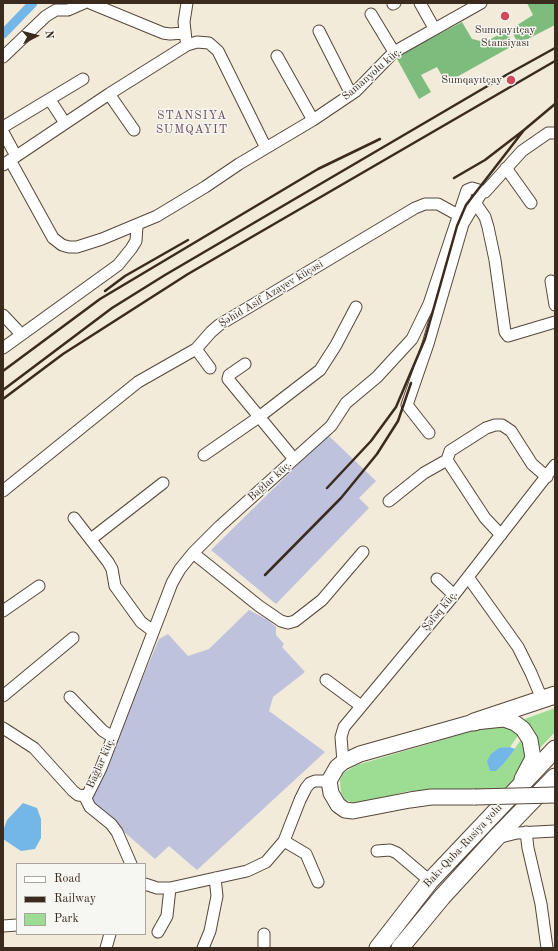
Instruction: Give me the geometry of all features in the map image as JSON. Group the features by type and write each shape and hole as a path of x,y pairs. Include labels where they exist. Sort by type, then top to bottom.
{"highway":[{"path":"474,722 549,697"},
{"name":"Bakı-Quba-Rusiya yolu","path":"378,948 430,881 555,749"},
{"name":"Bakı-Quba-Rusiya yolu","path":"400,948 438,902 495,839 555,777"}],"main road":[{"path":"515,790 528,770 533,758 530,740 524,729 515,723 504,719 474,722 360,754 343,762 333,773 329,781 331,793 338,805 345,810 353,811 417,799 555,795"}],"street":[{"path":"3,57 56,10 68,10 84,3"},
{"path":"90,3 163,33 170,34 184,32"},
{"path":"187,3 184,22 184,32 187,45"},
{"path":"420,3 434,28"},
{"name":"Samanyolu küç.","path":"3,132 10,160 53,238 62,245 77,247 137,226 186,200 266,148 313,120 351,94 394,52 434,28 481,3"},
{"path":"371,14 394,52"},
{"path":"319,31 351,94"},
{"path":"10,160 109,94 187,45 203,42 209,44 218,51 266,148"},
{"path":"277,56 313,120"},
{"path":"3,127 83,79"},
{"path":"109,94 134,130"},
{"path":"50,100 65,124"},
{"path":"429,433 407,405 428,344 463,224 469,211 476,204 480,191 488,190 522,151 536,140 548,133 555,133"},
{"path":"506,168 531,203"},
{"name":"Bağlar küç.","path":"87,796 101,768 172,583 180,569 193,553 331,426 346,403 377,376 412,339 429,304 467,190 472,188 480,191"},
{"name":"Şəhid Asif Azayev küçəsi","path":"3,491 138,382 196,349 219,325 414,208 425,204 438,204 458,215"},
{"path":"476,204 485,217 488,227 495,260 505,332 508,336 555,322"},
{"path":"3,348 118,265 131,249 137,233 137,226"},
{"path":"551,281 555,305"},
{"path":"204,454 259,417 320,370 336,345 356,307"},
{"path":"3,315 21,334"},
{"path":"196,349 210,368"},
{"path":"245,364 229,375 228,379 294,459"},
{"path":"388,500 424,473 447,460 450,451 456,446 486,428 495,425 502,425 511,431 532,464 546,477"},
{"path":"447,460 485,518 501,535"},
{"name":"Şəfəq küç.","path":"343,762 340,742 342,732 361,706 468,577 555,466"},
{"path":"90,540 163,483"},
{"path":"74,518 108,562 115,586 141,622 153,632"},
{"path":"193,553 259,606 281,621 288,623 295,622 322,600 363,552"},
{"path":"468,577 518,647 531,673 549,697"},
{"path":"437,579 454,594"},
{"path":"3,611 39,586"},
{"path":"3,696 73,638"},
{"path":"326,680 361,706"},
{"path":"70,697 103,731 113,737"},
{"path":"3,728 34,748 73,791 78,795 87,796 86,799 90,807 111,824 117,832 131,863"},
{"path":"146,884 157,888 170,888 247,871 266,862 284,841 306,788 310,783 329,781"},
{"path":"495,839 526,832 555,830"},
{"path":"526,832 528,848 541,904 547,948"},
{"path":"284,841 306,854 318,882"},
{"path":"377,851 390,850 397,853 430,881"},
{"path":"203,948 210,931 216,896 215,878"},
{"path":"158,932 167,916 170,888"},
{"path":"3,926 16,925"},
{"path":"264,934 264,948"},
{"path":"106,948 110,935"}],"shaded area":[{"path":"328,435 376,481 359,498 369,508 276,604 211,550"},
{"path":"249,610 268,620 276,627 276,635 284,644 282,647 305,672 273,697 269,711 325,752 197,870 169,846 155,859 90,802 159,639 168,634 188,656 209,649"}],"green space":[{"path":"527,3 555,3 555,25 518,44 511,29 533,15"},
{"path":"462,22 472,39 485,42 506,31 514,45 446,83 437,67 421,75 431,92 419,99 396,57"},
{"path":"555,708 555,732 539,749 538,740 534,732 528,723 522,720"},
{"path":"499,726 510,728 520,733 510,747 506,747 505,762 523,737 527,744 525,765 506,790 409,791 356,804 344,799 341,793 340,780 343,773 357,765 479,729"}],"water":[{"path":"510,747 515,749 505,762 496,771 490,771 487,761 491,754 499,748"},
{"path":"23,803 37,808 41,819 41,838 35,849 21,851 3,839 3,831 7,820"}],"waterway":[{"path":"3,34 33,3"}],"railway":[{"path":"3,390 112,308 165,275 555,48"},
{"path":"3,399 63,354 188,274 555,61"},
{"path":"454,178 485,160 555,104"},
{"path":"327,488 371,441 396,407 425,339 457,226 466,205 524,130"},
{"path":"3,371 100,299 318,169 380,139"},
{"path":"105,291 125,276 188,240"},
{"path":"265,575 341,498 377,454 398,421 411,383"}],"place":[{"name":"Sumqayıtçay Stansiyası","path":"505,16"},
{"name":"Sumqayıtçay","path":"511,80"}],"district":[{"name":"STANSIYA SUMQAYIT","path":"192,123"}]}
